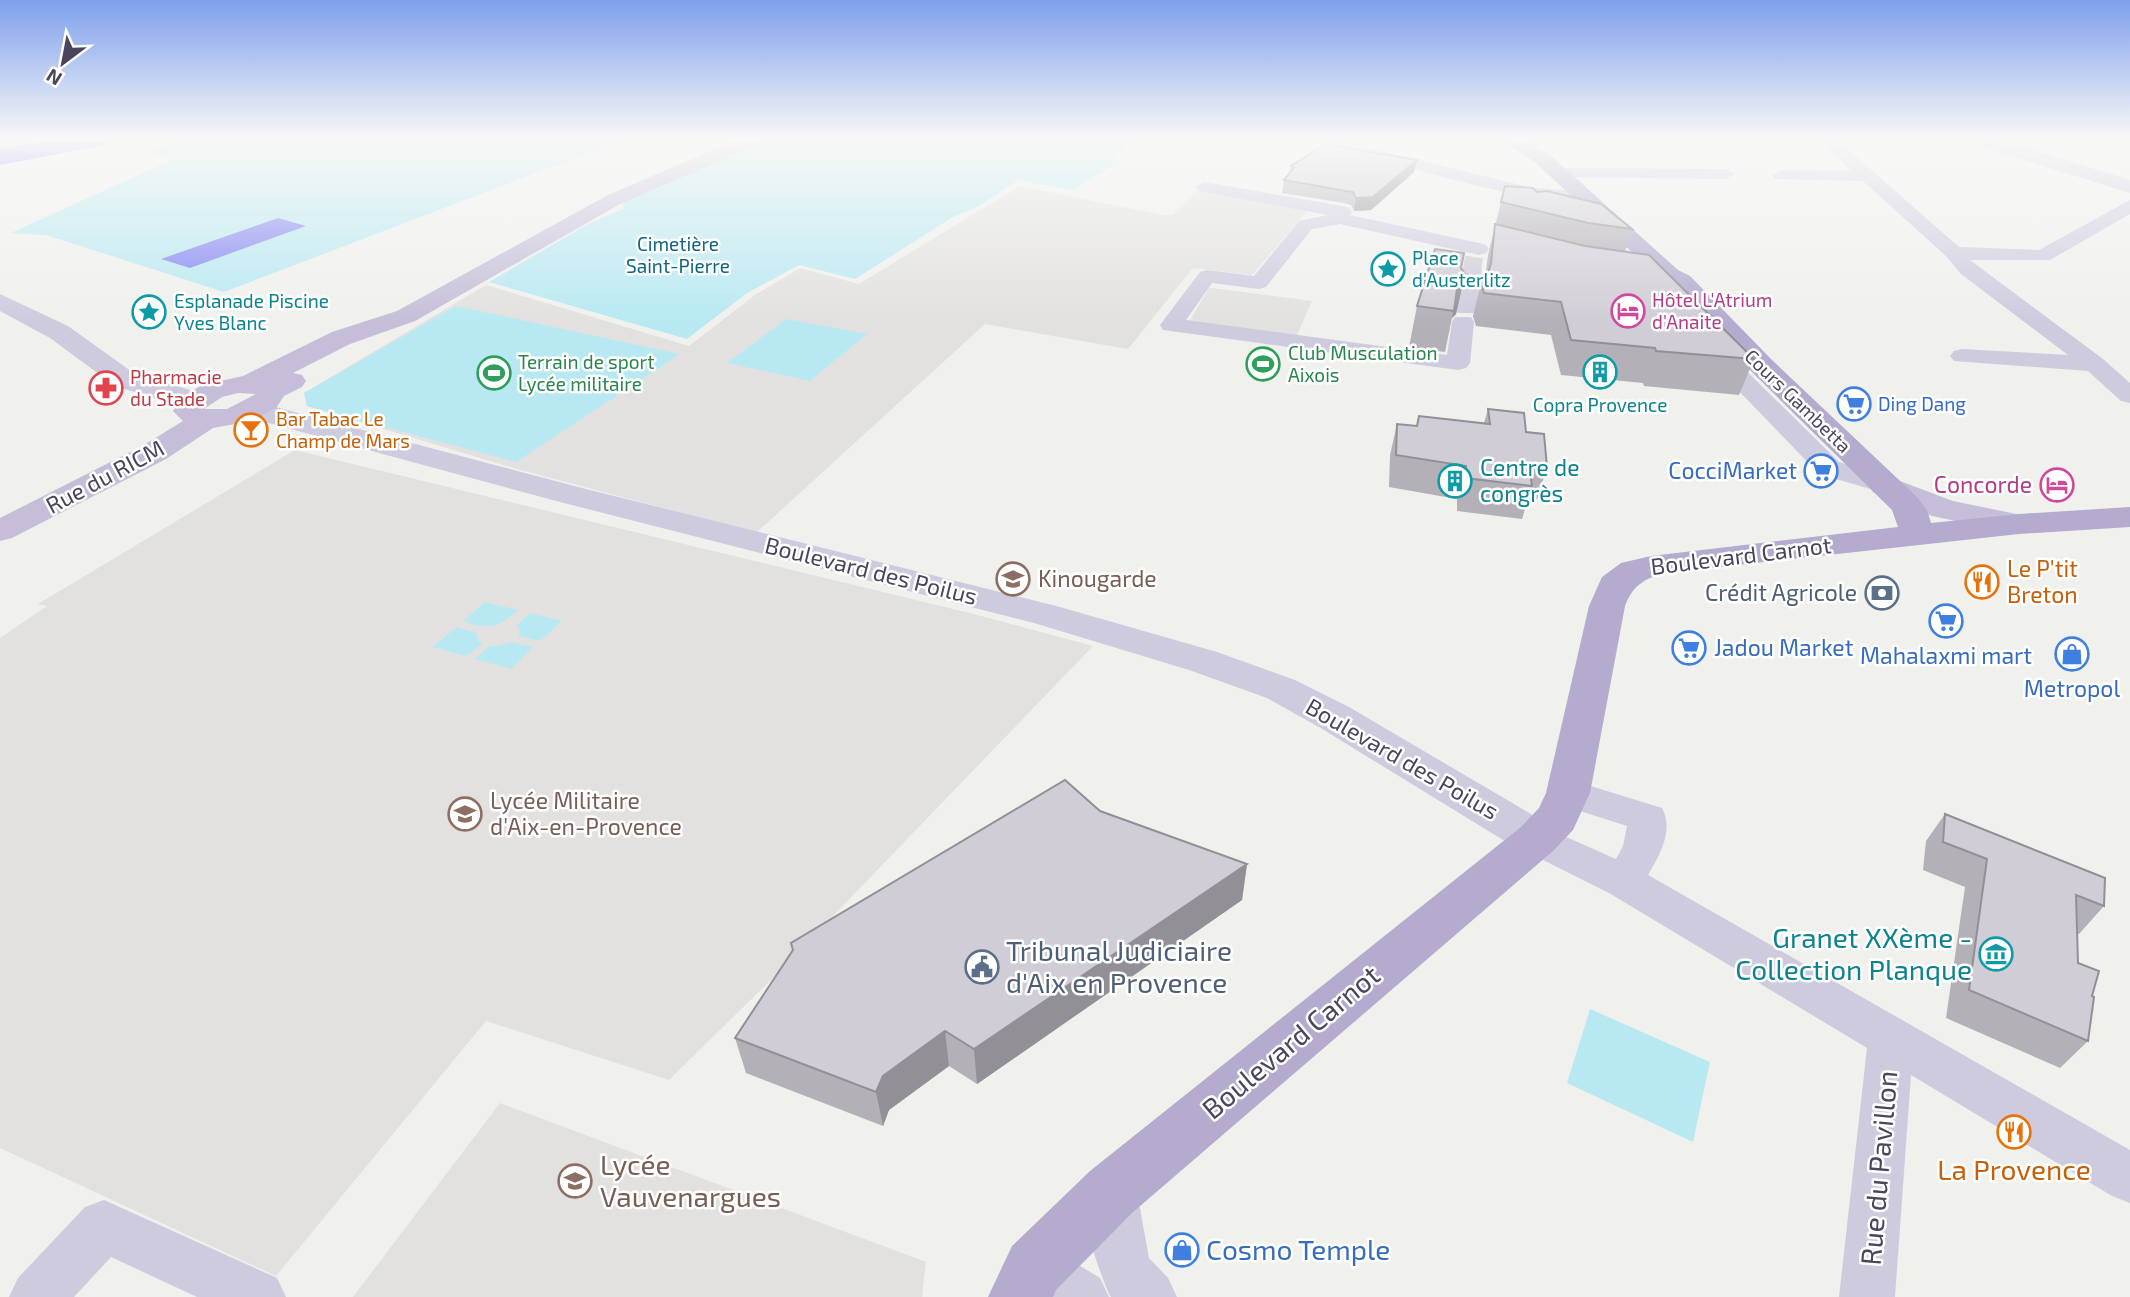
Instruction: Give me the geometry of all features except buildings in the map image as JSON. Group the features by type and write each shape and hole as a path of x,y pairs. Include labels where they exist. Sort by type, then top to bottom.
{"main road":[{"path":"201,410 230,417 249,393 398,324 406,316 612,201"},
{"name":"Cours Gambetta","path":"1587,201 1655,279 1910,510 1917,535"},
{"name":"Rue du RICM","path":"0,531 155,452 201,410"},
{"name":"Cours Gambetta","path":"1884,485 1944,509 2018,524"},
{"path":"1917,535 2018,524 2130,517"},
{"name":"Boulevard Carnot","path":"1045,1287 1111,1192 1537,839 1557,818 1568,793 1607,606 1615,585 1634,571 1663,563 1917,535"}],"street":[{"path":"1282,201 1337,210 1474,243 1482,255 1465,315 1458,363 1171,325 1207,276 1259,283 1307,225 1340,218 1482,255"},
{"path":"1895,201 1954,253 1968,270 2095,364 2130,396"},
{"path":"1954,253 2043,256 2130,206"},
{"path":"0,302 79,345 117,376 201,410"},
{"name":"Boulevard des Poilus","path":"79,345 122,359 158,376 249,393 584,499 1047,615 1192,657 1281,690 1334,717 1537,839"},
{"path":"1962,356 2095,364"},
{"path":"1568,793 1648,818 1643,848 1625,881"},
{"path":"1537,839 1625,881 2130,1178"},
{"name":"Rue du Pavillon","path":"1867,1297 1891,1039"},
{"path":"1111,1192 1119,1247 1128,1275 1149,1297"},
{"path":"37,1297 104,1226 258,1297"}],"shaded area":[{"path":"996,201 1091,201 1162,215 1172,215 1186,201 1261,201 1308,210 1252,275 1193,268 1128,349 985,324 756,533 510,467 307,406 304,393 486,285 689,346 755,295 800,268 859,284"},
{"path":"278,218 306,226 190,268 161,259"},
{"path":"1209,288 1312,301 1296,337 1189,322"},
{"name":"Lycée Militaire d'Aix-en-Provence","path":"295,450 978,615 1093,646 781,970 669,1080 486,1021 276,1276 0,1148 0,638 47,606 38,604"},
{"name":"Lycée Vauvenargues","path":"500,1103 926,1262 922,1297 353,1297"}],"green space":[{"path":"82,201 464,201 224,292 46,235 11,233"},
{"name":"Cimetière Saint-Pierre","path":"623,201 987,201 953,217 855,279 799,265 747,293 687,339 489,282 588,224 623,209"},
{"name":"Terrain de sport Lycée militaire","path":"456,306 680,354 516,462 307,406 304,393"},
{"path":"786,319 867,334 810,381 727,363"},
{"path":"485,602 518,610 505,621 493,626 479,626 463,621"},
{"path":"530,613 562,621 540,641 519,636 520,629 516,626"},
{"path":"457,627 477,633 482,644 466,656 432,647"},
{"path":"511,642 533,647 511,669 475,659 489,646"},
{"path":"1590,1009 1710,1062 1693,1142 1567,1083"}],"tunnel":[{"path":"1472,269 1474,257"}],"place":[{"name":"Place d'Austerlitz","path":"1388,269"},
{"name":"Hôtel L'Atrium d'Anaite","path":"1628,311"},
{"name":"Esplanade Piscine Yves Blanc","path":"149,312"},
{"name":"Club Musculation Aixois","path":"1263,364"},
{"name":"Copra Provence","path":"1600,372"},
{"name":"Terrain de sport Lycée militaire","path":"494,373"},
{"name":"Pharmacie du Stade","path":"106,388"},
{"name":"Ding Dang","path":"1854,404"},
{"name":"Bar Tabac Le Champ de Mars","path":"251,430"},
{"name":"CocciMarket","path":"1821,471"},
{"name":"Centre de congrès","path":"1455,481"},
{"name":"Concorde","path":"2057,485"},
{"name":"Kinougarde","path":"1013,579"},
{"name":"Le P'tit Breton","path":"1982,582"},
{"name":"Crédit Agricole","path":"1882,593"},
{"name":"Mahalaxmi mart","path":"1946,621"},
{"name":"Jadou Market","path":"1689,648"},
{"name":"Metropol","path":"2072,654"},
{"name":"Lycée Militaire d'Aix-en-Provence","path":"465,814"},
{"name":"Granet XXème - Collection Planque","path":"1996,954"},
{"name":"Tribunal Judiciaire d'Aix en Provence","path":"982,967"},
{"name":"La Provence","path":"2014,1132"},
{"name":"Lycée Vauvenargues","path":"575,1181"},
{"name":"Cosmo Temple","path":"1182,1250"}]}
